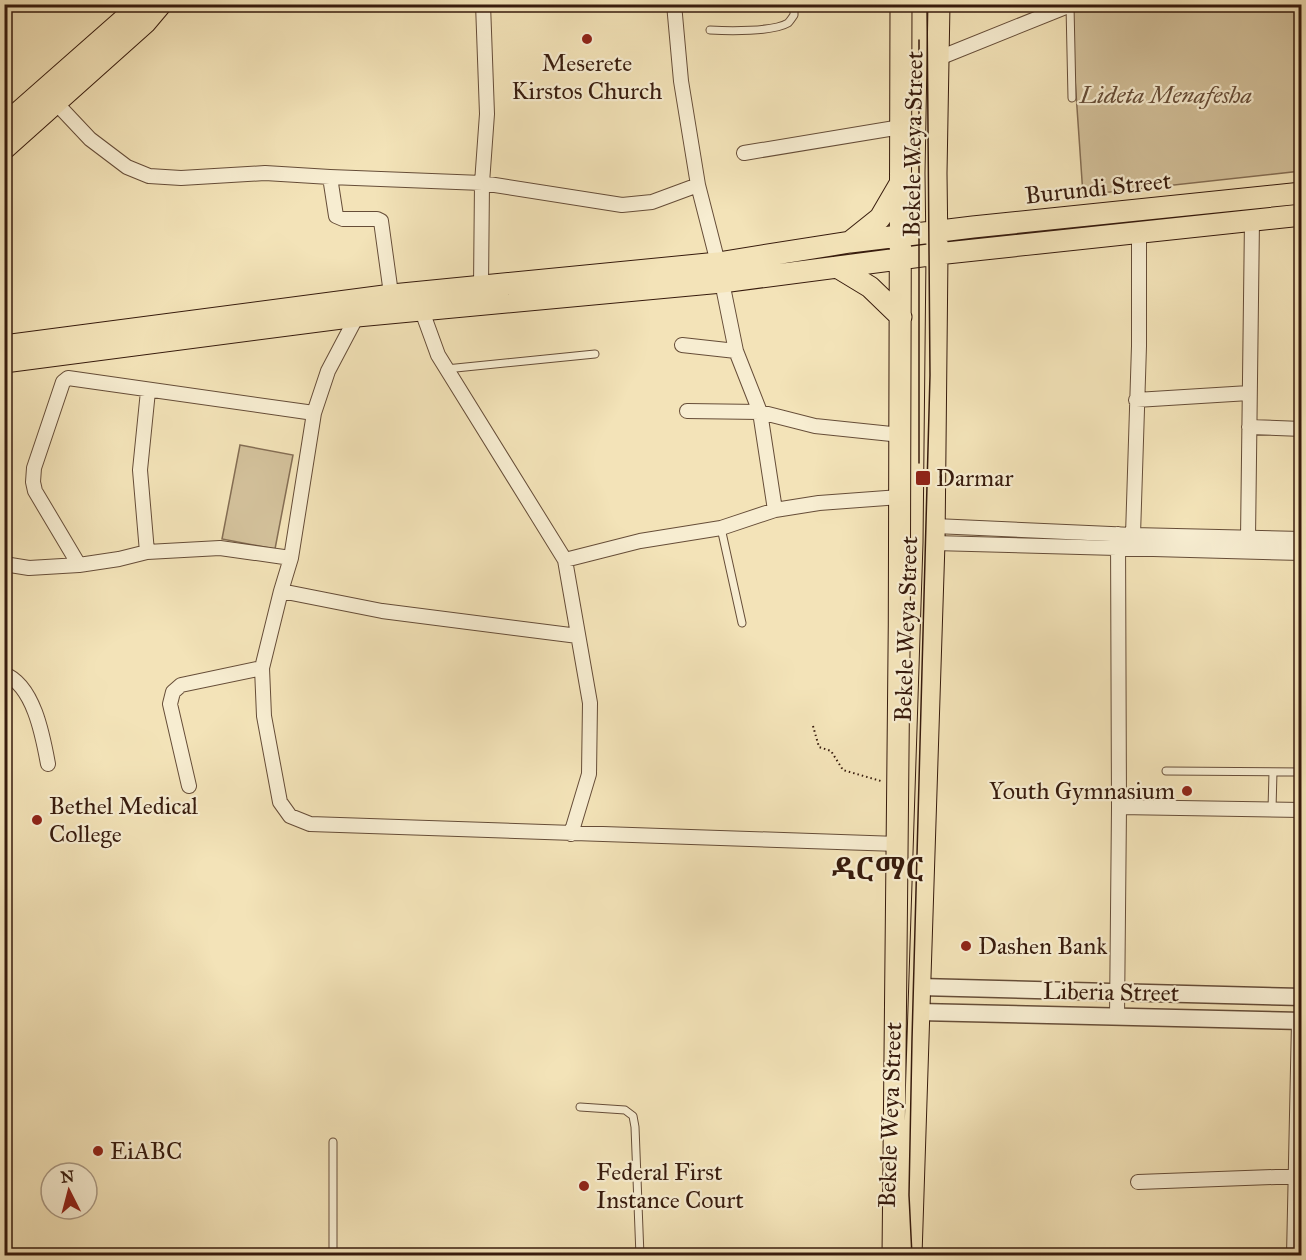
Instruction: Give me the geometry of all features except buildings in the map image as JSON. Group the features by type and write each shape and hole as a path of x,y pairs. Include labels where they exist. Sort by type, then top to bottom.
{"main road":[{"path":"4,125 123,20 138,4"},
{"path":"4,149 145,23 161,4"},
{"name":"Bekele Weya Street","path":"893,1256 901,435 901,4"},
{"name":"Bekele Weya Street","path":"910,1256 934,534 939,4"},
{"path":"850,242 880,218 901,180"},
{"name":"Burundi Street","path":"720,272 850,242 1302,193"},
{"name":"Burundi Street","path":"720,272 837,267 1302,214"},
{"path":"837,267 870,287 901,317"},
{"path":"393,304 422,311 720,272"},
{"path":"4,346 393,304 481,286 720,272"},
{"path":"4,362 356,308"},
{"path":"881,1256 885,1026 891,918 898,885"},
{"path":"918,1021 927,1124 925,1256"}],"street":[{"path":"481,286 482,183 487,114 483,4"},
{"path":"674,4 681,81 698,185 720,272 736,351 760,412 775,510"},
{"path":"939,58 1071,5"},
{"path":"57,104 90,139 127,167 149,176 181,178 265,173 482,183 622,205 652,202 698,185"},
{"path":"744,153 901,126"},
{"path":"330,177 336,216 343,219 381,221 393,304"},
{"path":"1248,538 1252,220"},
{"path":"1133,535 1139,346 1139,234"},
{"path":"356,308 328,371 314,413 291,558 262,668 264,716 280,801 290,816 310,824 898,844"},
{"path":"422,311 438,355 565,560 590,703 589,774 571,834"},
{"path":"682,345 736,351"},
{"path":"79,565 35,492 33,482 34,468 63,382 68,378 314,413"},
{"path":"147,552 140,470 148,391"},
{"path":"1136,400 1249,393"},
{"path":"687,411 760,412 815,426 901,435"},
{"path":"1249,427 1302,429"},
{"path":"565,560 640,541 721,528 775,510 819,503 900,497"},
{"path":"934,534 1118,534 1302,539"},
{"path":"934,534 1118,548 1302,553"},
{"path":"1117,1017 1118,534"},
{"path":"4,564 29,568 79,565 147,552 220,548 291,558"},
{"path":"281,591 382,611 578,636"},
{"path":"189,786 170,704 173,692 181,685 262,668"},
{"path":"4,674 22,689 40,723 48,764"},
{"path":"1119,807 1302,810"},
{"name":"Liberia Street","path":"920,987 1302,998"},
{"name":"Liberia Street","path":"918,1021 1117,1017 1300,1021"},
{"path":"1294,1256 1298,1176 1300,1021"},
{"path":"1138,1182 1298,1176"}],"lane":[{"path":"710,30 736,31 788,23 794,15 794,4"},
{"path":"1071,5 1072,98"},
{"path":"447,369 595,354"},
{"path":"721,528 742,623"},
{"path":"1166,771 1302,772"},
{"path":"1272,809 1273,772"},
{"path":"580,1107 626,1110 633,1116 640,1256"},
{"path":"333,1142 333,1256"}],"path":[{"path":"813,726 819,747 831,751 843,770 880,781"}],"green space":[{"name":"Lideta Menafesha","path":"1073,4 1301,5 1301,171 1083,195 1070,6"},
{"path":"240,445 293,455 275,549 222,539"}],"tram line":[{"path":"912,1256 909,1195 912,1039 930,375 927,4"},
{"path":"919,40 919,463"}],"place":[{"name":"Meserete Kirstos Church","path":"587,39"},
{"name":"Darmar","path":"923,478"},
{"name":"Youth Gymnasium","path":"1187,791"},
{"name":"Bethel Medical College","path":"37,820"},
{"name":"Dashen Bank","path":"966,946"},
{"name":"EiABC","path":"98,1151"},
{"name":"Federal First Instance Court","path":"584,1186"}],"district":[{"name":"ዳርማር","path":"878,869"}]}
